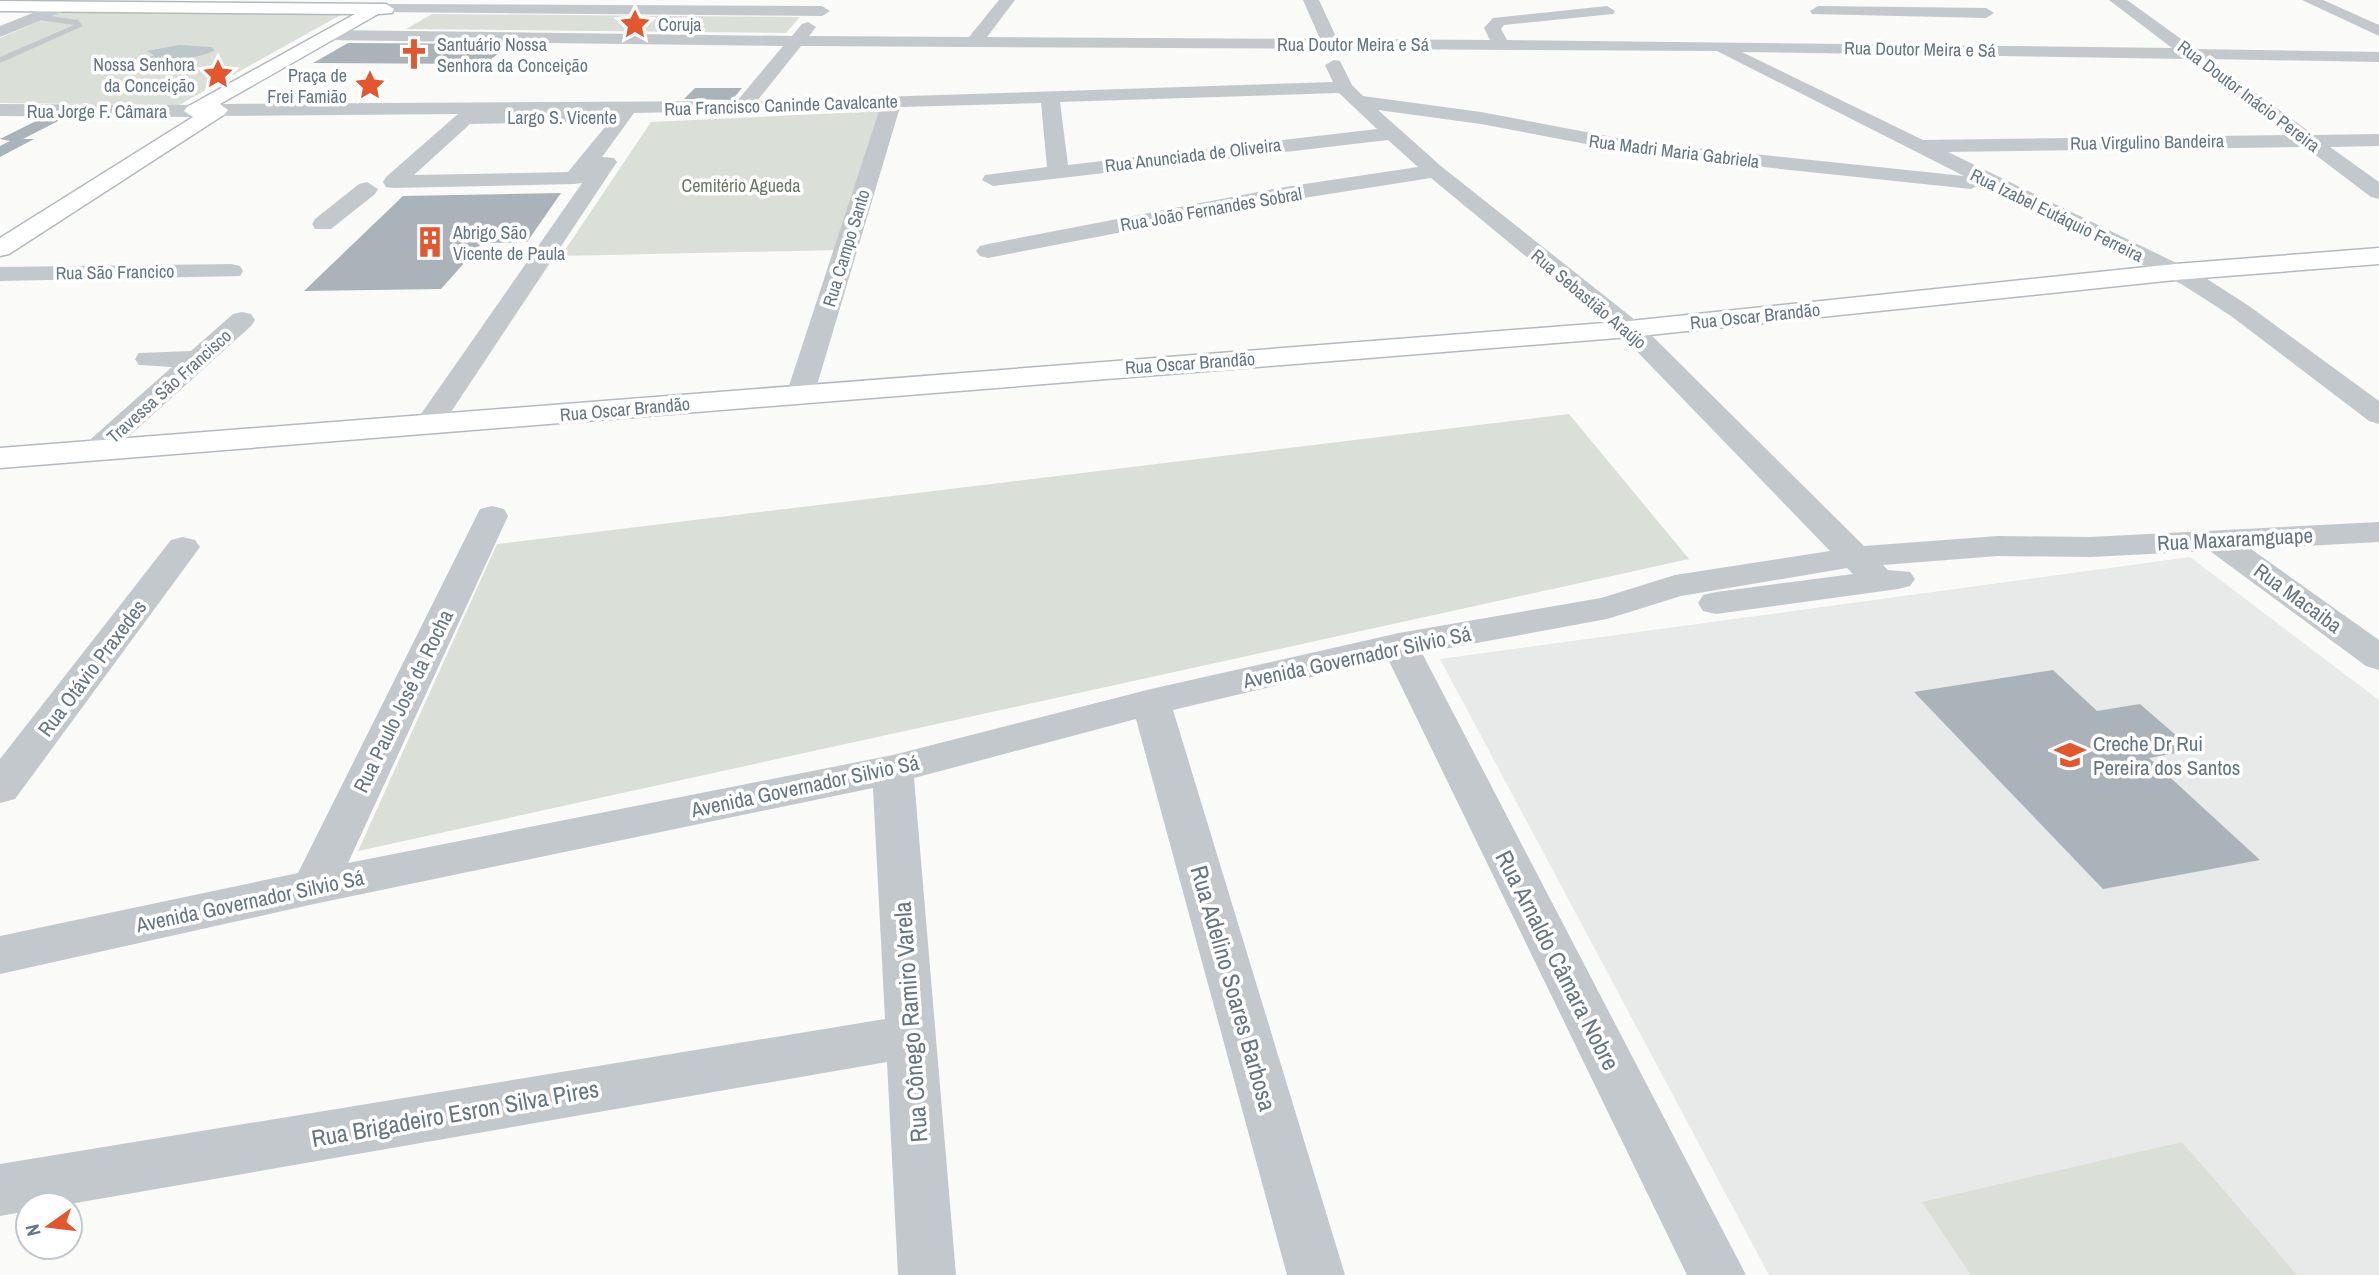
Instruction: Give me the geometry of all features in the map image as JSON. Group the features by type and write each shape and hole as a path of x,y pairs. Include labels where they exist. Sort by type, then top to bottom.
{"street":[{"path":"194,111 327,34 378,9 408,0"},
{"path":"975,41 1007,0"},
{"name":"Rua Sebastião Araújo","path":"1311,0 1331,44 1328,52 1351,94 1435,171 1630,329 1867,569"},
{"path":"1588,0 1664,46"},
{"path":"1812,5 1992,17 1967,0"},
{"name":"Rua Doutor Inácio Pereira","path":"2117,0 2379,192"},
{"path":"2310,0 2379,32"},
{"path":"0,32 60,4"},
{"path":"0,6 60,4 378,9 826,5"},
{"path":"741,107 826,5"},
{"path":"1812,5 1869,49"},
{"path":"1501,45 1492,28 1506,19 1618,18"},
{"name":"Rua Doutor Meira e Sá","path":"327,34 797,41 1716,46 2379,57"},
{"path":"2020,36 2043,52"},
{"name":"Rua Izabel Eutáquio Ferreira","path":"1716,46 1993,185 2175,272 2231,305 2379,415"},
{"name":"Rua Francisco Caninde Cavalcante","path":"218,110 644,109 1051,95 1351,94"},
{"name":"Rua Madri Maria Gabriela","path":"1351,94 1623,146 1993,185"},
{"path":"1051,95 1058,172"},
{"name":"Rua Campo Santo","path":"800,395 892,101"},
{"path":"429,424 644,109"},
{"name":"Rua Jorge F. Câmara","path":"0,110 194,111"},
{"path":"194,111 218,110"},
{"path":"0,249 218,110"},
{"path":"323,224 460,110"},
{"name":"Largo S. Vicente","path":"625,115 574,178 394,182 465,118 625,115"},
{"name":"Rua Anunciada de Oliveira","path":"993,180 1393,133"},
{"name":"Rua Virgulino Bandeira","path":"1915,146 2379,139"},
{"name":"Rua João Fernandes Sobral","path":"988,251 1278,195 1435,171"},
{"path":"367,189 590,185"},
{"name":"Rua Oscar Brandão","path":"0,458 1630,329 2175,272 2379,256"},
{"name":"Rua São Francico","path":"0,274 231,271"},
{"name":"Travessa São Francisco","path":"95,451 242,320"},
{"path":"149,359 198,359"},
{"name":"Rua Paulo José da Rocha","path":"314,887 492,516"},
{"name":"Rua Maxaramguape","path":"1867,569 2064,557 2090,547 2379,532"},
{"name":"Rua Macaiba","path":"2216,539 2379,658"},
{"name":"Rua Otávio Praxedes","path":"0,788 183,547"},
{"name":"Avenida Governador Silvio Sá","path":"0,955 314,887 892,769 1152,702 1399,645 1607,608 1658,610 1867,569"},
{"name":"Rua Arnaldo Câmara Nobre","path":"1399,645 1717,1275"},
{"name":"Rua Adelino Soares Barbosa","path":"1152,702 1316,1275"},
{"name":"Rua Cônego Ramiro Varela","path":"892,769 927,1275"},
{"name":"Rua Brigadeiro Esron Silva Pires","path":"0,1190 911,1036"}],"lane":[{"path":"0,60 79,26 36,17"}],"shaded area":[{"path":"179,45 211,47 215,50 181,59 147,59 154,55 147,51"},
{"path":"2190,557 2379,700 2379,1275 1769,1275 1440,659"}],"green space":[{"path":"65,10 346,12 179,105 0,103 0,38"},
{"path":"432,14 800,17 786,33 406,29"},
{"name":"Cemitério Agueda","path":"883,111 837,250 561,256 651,122"},
{"path":"1569,414 1689,559 358,851 497,544"},
{"path":"2182,1142 2297,1275 1971,1275 1922,1202"}],"building":[{"name":"Santuário Nossa Senhora da Conceição","path":"348,43 512,44 484,64 313,63"},
{"path":"695,88 742,88 732,100 684,99"},
{"path":"38,120 60,120 23,139 34,139 0,157 0,146 10,141 0,139"},
{"name":"Abrigo São Vicente de Paula","path":"561,193 527,242 482,243 441,289 304,291 403,196"},
{"path":"2053,670 2097,711 2140,704 2193,750 2149,758 2260,860 2103,889 1914,692"}],"place":[{"name":"Coruja","path":"635,24"},
{"name":"Santuário Nossa Senhora da Conceição","path":"414,54"},
{"name":"Nossa Senhora da Conceição","path":"218,74"},
{"name":"Praça de Frei Famião","path":"370,85"},
{"name":"Abrigo São Vicente de Paula","path":"430,242"},
{"name":"Creche Dr Rui Pereira dos Santos","path":"2070,755"}]}
